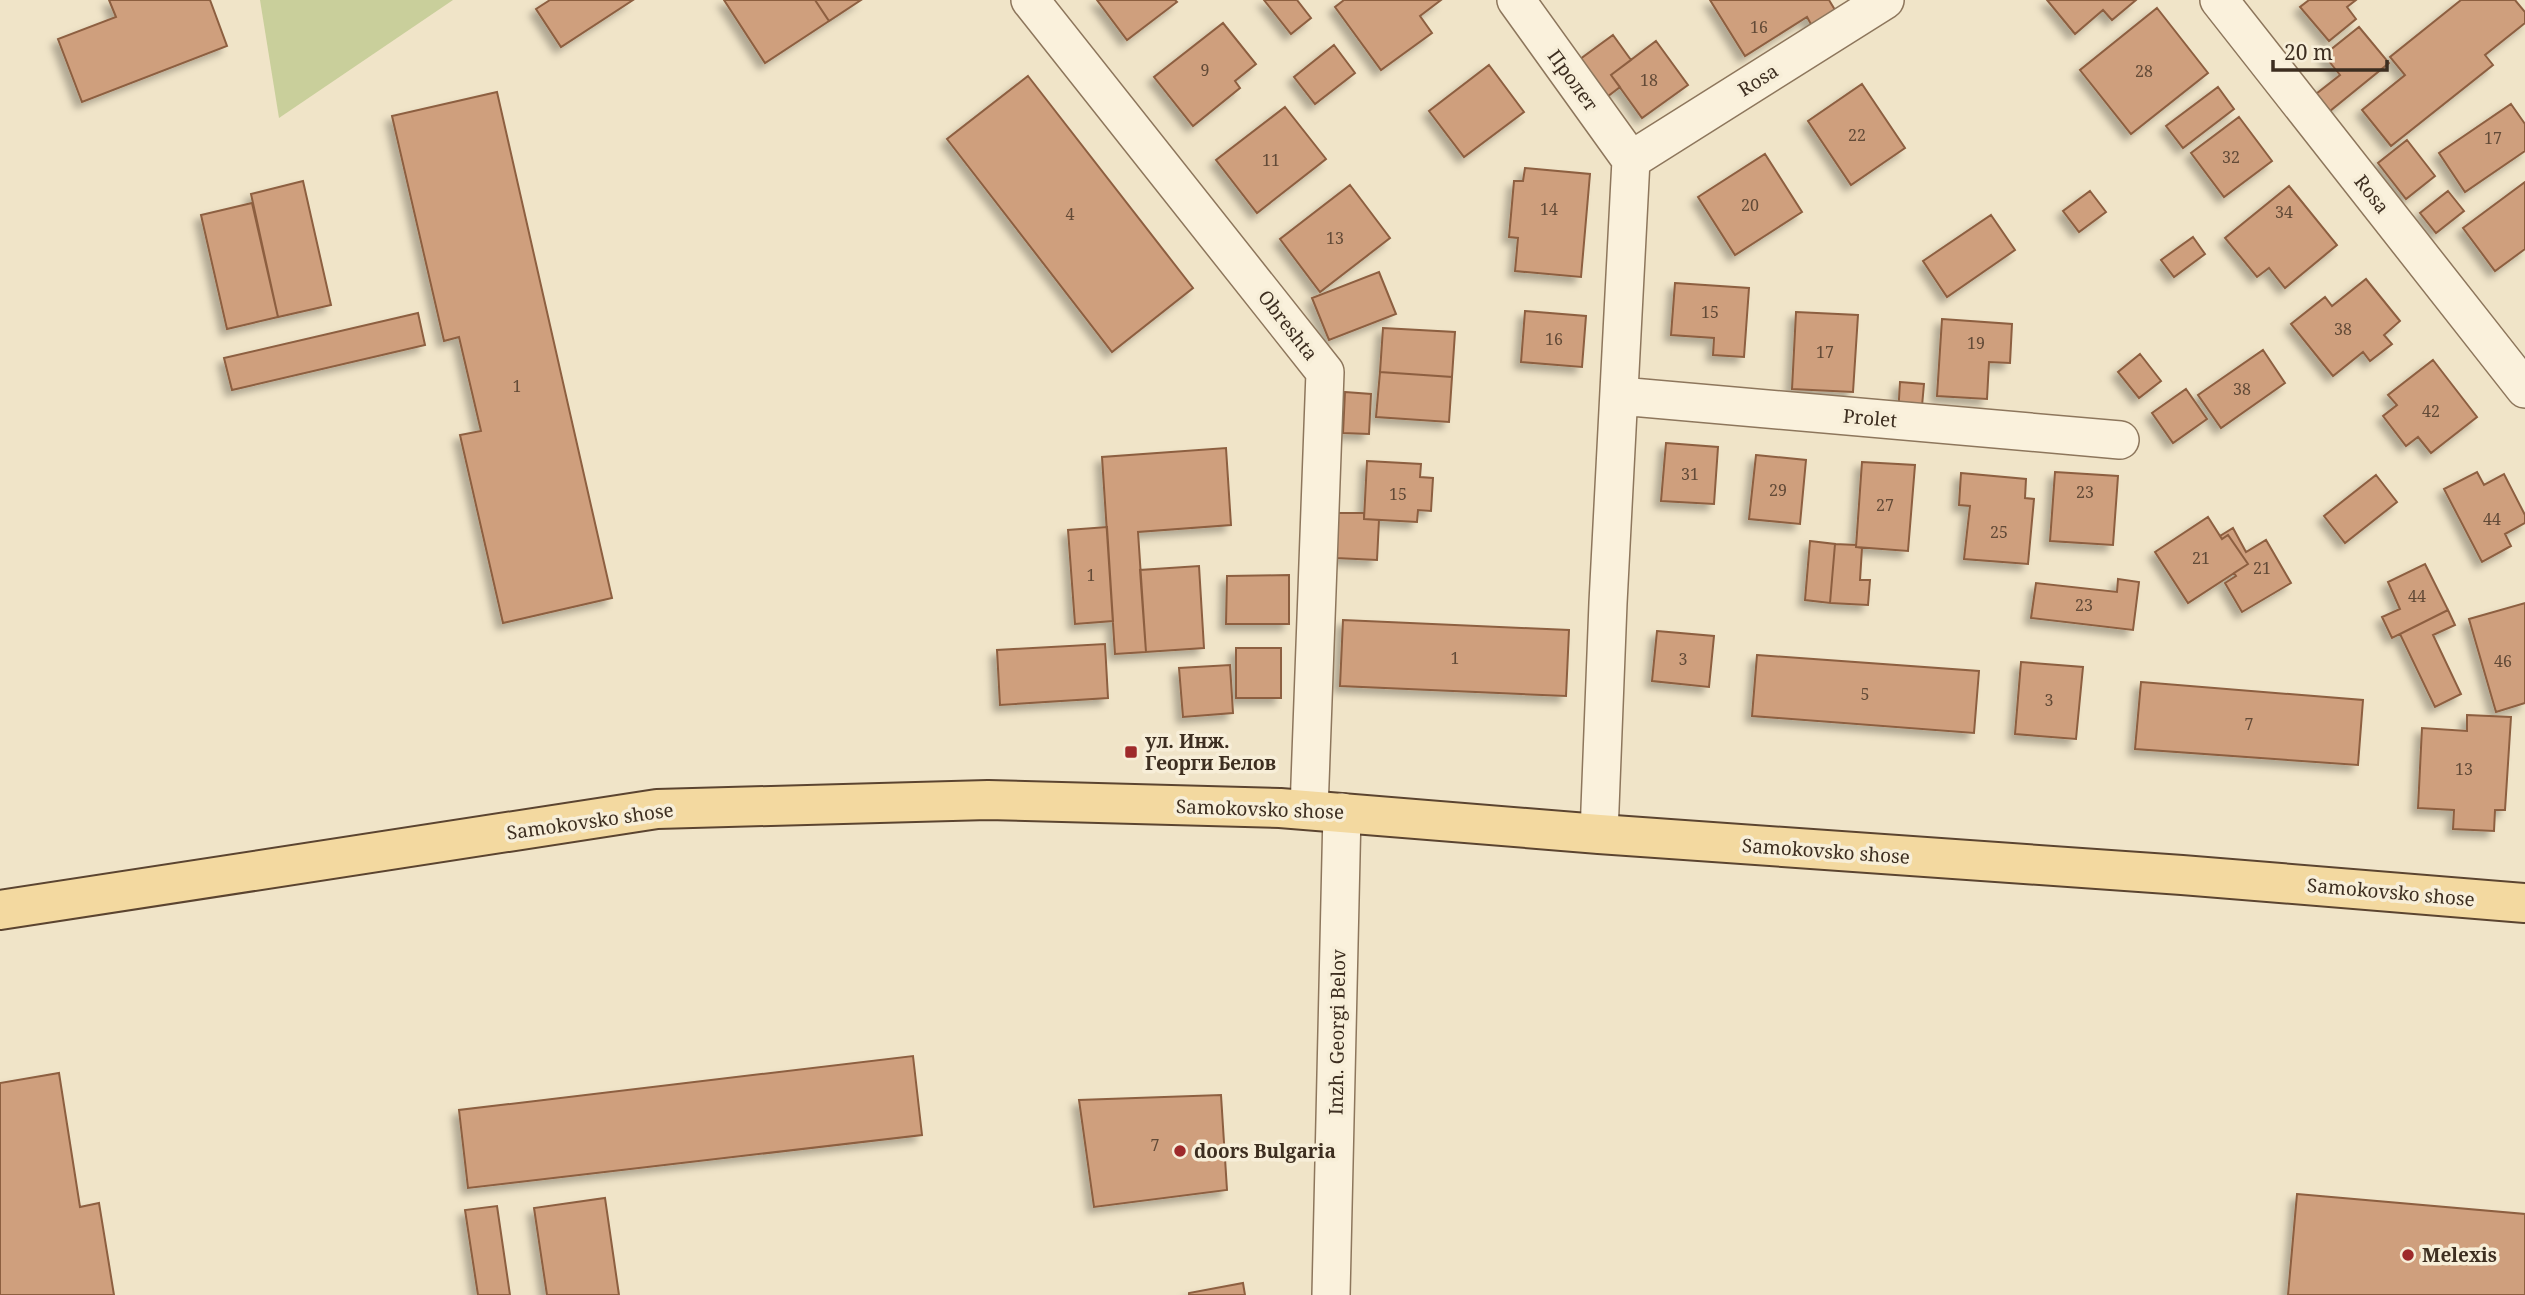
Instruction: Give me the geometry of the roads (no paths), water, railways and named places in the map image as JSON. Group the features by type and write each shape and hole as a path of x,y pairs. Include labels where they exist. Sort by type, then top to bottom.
{"main road":[{"name":"Samokovsko shose","path":"0,910 657,809 988,800 1280,807 1599,834 2182,875 2525,903"}],"street":[{"name":"Obreshta","path":"1030,0 1325,372 1325,811"},
{"name":"Пролет","path":"1516,0 1631,160"},
{"name":"Rosa","path":"1631,160 1885,0"},
{"name":"Rosa","path":"2219,0 2525,388"},
{"path":"1599,834 1631,160"},
{"name":"Prolet","path":"1620,396 2120,440"},
{"name":"Inzh. Georgi Belov","path":"1325,811 1331,1295"}],"place":[{"name":"ул. Инж. Георги Белов","path":"1131,752"},
{"name":"doors Bulgaria","path":"1180,1151"},
{"name":"Мelexis","path":"2408,1255"}]}
